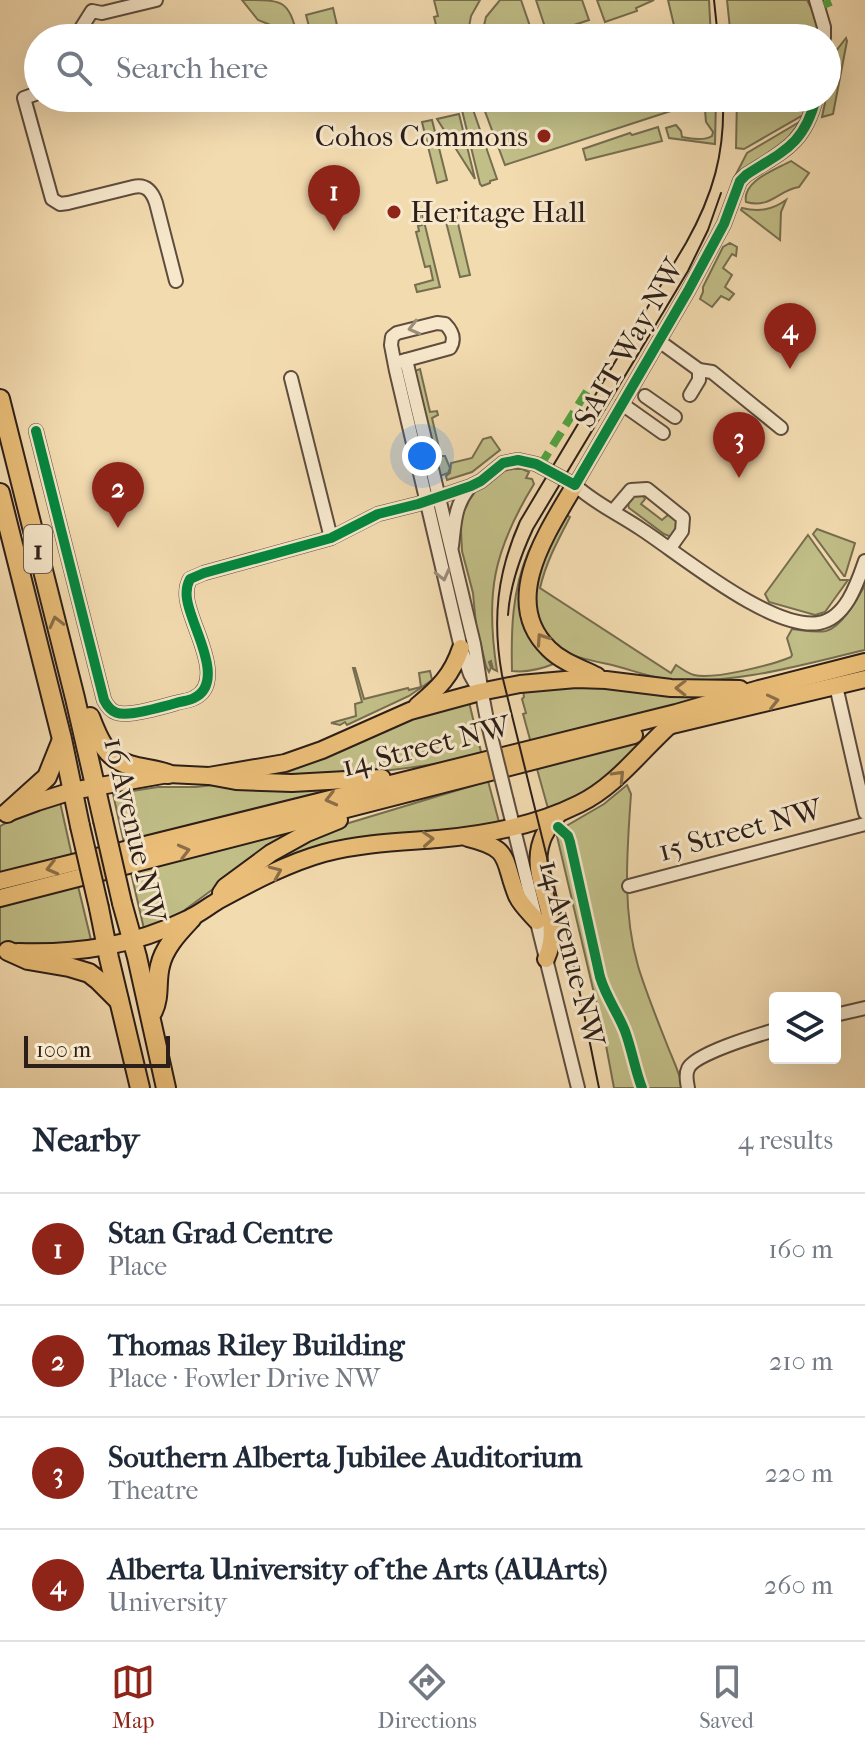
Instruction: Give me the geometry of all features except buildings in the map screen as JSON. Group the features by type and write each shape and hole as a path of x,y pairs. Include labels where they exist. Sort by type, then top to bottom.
{"highway":[{"name":"16 Avenue NW","path":"0,399 75,698 166,1088"},
{"name":"16 Avenue NW","path":"0,493 62,739 140,1088"},
{"path":"75,698 90,717 98,739 117,761 168,774"},
{"path":"4,816 47,777 62,739"},
{"path":"150,1017 158,997 163,955 192,918"},
{"path":"4,951 28,960 89,973 119,1001"}],"main road":[{"path":"575,485 538,551 527,590 529,614 538,636 562,660 606,680"},
{"path":"410,711 438,689 456,662 461,648"},
{"name":"14 Street NW","path":"0,881 676,713 865,662"},
{"name":"14 Street NW","path":"0,898 670,725 865,679"},
{"path":"209,776 285,763 410,711 480,692 553,680 606,680 671,688 759,689"},
{"path":"4,951 70,952 144,938 192,918 216,902 296,862 338,849 462,836 559,813 611,785 670,725"},
{"path":"4,816 72,791 168,774 292,783 386,778 407,780"},
{"path":"216,902 225,887 271,853 307,833 347,817 359,807"},
{"path":"546,959 552,947 554,931 540,872 539,850 542,837 559,813"},
{"path":"462,836 490,844 505,857 518,899 537,921"}],"street":[{"path":"84,24 92,11 102,13 156,0"},
{"path":"816,0 823,24"},
{"path":"28,112 52,199 60,204 138,185 147,188 156,203 176,281"},
{"name":"SAIT Way NW","path":"575,485 724,224 740,181 797,140 812,112"},
{"path":"400,362 450,348 452,332 445,324 437,323 397,333 392,337 391,345 400,362 437,484 432,499"},
{"path":"659,341 699,370 712,372 781,428"},
{"path":"690,395 699,380 699,370"},
{"path":"291,378 331,538"},
{"path":"645,396 675,417"},
{"path":"622,404 663,433"},
{"path":"36,431 104,700 114,713 123,715 194,698 207,685 209,674 185,592 190,579 331,538 378,514 471,486 503,463 518,460 549,470 614,510 723,587 796,622 821,623 841,611 856,586 865,561"},
{"path":"451,553 460,499 471,486"},
{"path":"614,510 631,490 647,489 683,518 682,531 670,548"},
{"name":"14 Avenue NW","path":"432,499 451,553 474,644 480,692 578,1088"},
{"name":"14 Avenue NW","path":"432,499 461,648 480,692"},
{"path":"836,686 865,813"},
{"name":"15 Street NW","path":"629,886 865,824"},
{"path":"841,1014 865,1008"},
{"path":"688,1088 687,1071 693,1061 769,1032"}],"shaded area":[{"path":"242,0 282,4 294,24 268,24 258,20"},
{"path":"434,0 480,0 470,24 436,24 434,17 438,16"},
{"path":"500,0 521,0 529,24 484,24 486,17"},
{"path":"536,0 582,0 589,20 577,24 544,24"},
{"path":"597,0 654,0 636,8 637,11 605,22"},
{"path":"668,0 709,0 710,24 674,24"},
{"path":"727,0 807,0 817,24 730,24"},
{"path":"333,8 337,24 308,24 306,15"},
{"path":"846,38 841,72 841,45"},
{"path":"462,112 474,112 497,179 482,186"},
{"name":"Cohos Commons","path":"485,112 668,112 505,165"},
{"path":"705,112 716,112 715,144 669,138 666,128 676,125 682,137 709,138 713,132 706,122"},
{"path":"737,112 804,112 744,149 736,148"},
{"path":"459,114 475,179 437,119"},
{"path":"432,120 447,180 437,183 422,122"},
{"path":"801,121 783,144 744,170 732,182 747,153"},
{"path":"658,127 662,141 586,160 583,149"},
{"path":"791,161 809,173 799,187 762,203 746,202 746,195 754,182"},
{"path":"786,200 781,212 780,240 741,210 765,209"},
{"path":"421,209 440,287 417,292 415,285 433,280 430,266 425,267 416,232 422,225 419,213 415,211"},
{"path":"456,215 470,275 460,277 445,218"},
{"path":"730,243 737,247 736,256 732,254 723,268 732,275 725,287 734,294 729,300 721,296 712,307 700,299 703,287 723,247"},
{"path":"420,369 430,412 437,411 438,415 432,418 441,456 445,456 450,468 448,473 440,476 414,375"},
{"path":"491,437 500,450 472,472 447,480 451,463 472,458 483,439"},
{"path":"503,471 529,472 526,478 532,479 534,484 501,552 492,619 497,671 493,669 491,661 489,672 476,625 473,593 462,551 460,512 471,494"},
{"path":"634,495 643,495 645,499 641,504 662,520 669,514 678,521 676,535 664,534 629,508 629,501"},
{"path":"558,497 522,581 556,663 530,671 512,671 512,626 519,582 531,546"},
{"path":"567,515 570,517 549,560 540,588 671,673 676,665 694,675 728,674 791,657 787,638 792,629 817,632 832,628 848,612 865,585 865,650 769,672 696,681 657,678 564,652 553,642 539,618 536,591 542,565"},
{"path":"817,529 855,543 845,576 813,534"},
{"path":"808,535 840,580 848,580 825,612 815,615 769,602 765,594"},
{"path":"353,668 364,699 421,687 419,673 430,671 432,680 409,696 347,725 345,722 340,725 331,723 356,716 355,704 362,702"},
{"path":"579,685 694,696 695,700 531,743 523,714 526,713 523,690"},
{"path":"469,702 482,756 343,775 292,777 261,773 332,753 423,714"},
{"path":"643,740 607,779 549,812 537,769"},
{"path":"488,781 499,822 271,865 269,861 339,826"},
{"path":"222,784 336,787 337,791 124,843 113,794 158,787"},
{"path":"627,785 631,794 627,881 633,945 644,985 683,1088 614,1088 556,832 604,804"},
{"path":"60,802 72,856 0,874 0,826"},
{"path":"295,829 296,833 262,853 170,920 144,929 131,873"},
{"path":"78,886 91,940 65,944 0,943 0,905"}],"tram line":[{"path":"714,0 717,24"},
{"path":"599,1088 577,979 502,675 497,635 499,597 506,559 520,521 686,243 703,208 719,155 723,112"},
{"path":"508,615 516,571 533,529 688,271 708,230 721,193"}],"marked path":[{"path":"826,0 829,7"},
{"path":"540,466 587,391"}],"cycle path":[{"path":"36,431 104,700 116,712 129,714 192,699 202,692 208,673 204,650 189,610 187,589 190,579 331,538 378,514 471,486 503,463 518,460 536,464 575,485 688,291 724,224 740,181 790,145 812,112"},
{"path":"558,827 570,842 600,977 625,1031 642,1088"}],"place":[{"name":"Cohos Commons","path":"544,136"},
{"name":"Heritage Hall","path":"394,212"},
{"name":"Stan Grad Centre","path":"334,231"},
{"name":"Alberta University of the Arts (AUArts)","path":"790,369"},
{"name":"Southern Alberta Jubilee Auditorium","path":"739,478"},
{"name":"Thomas Riley Building","path":"118,528"}]}
